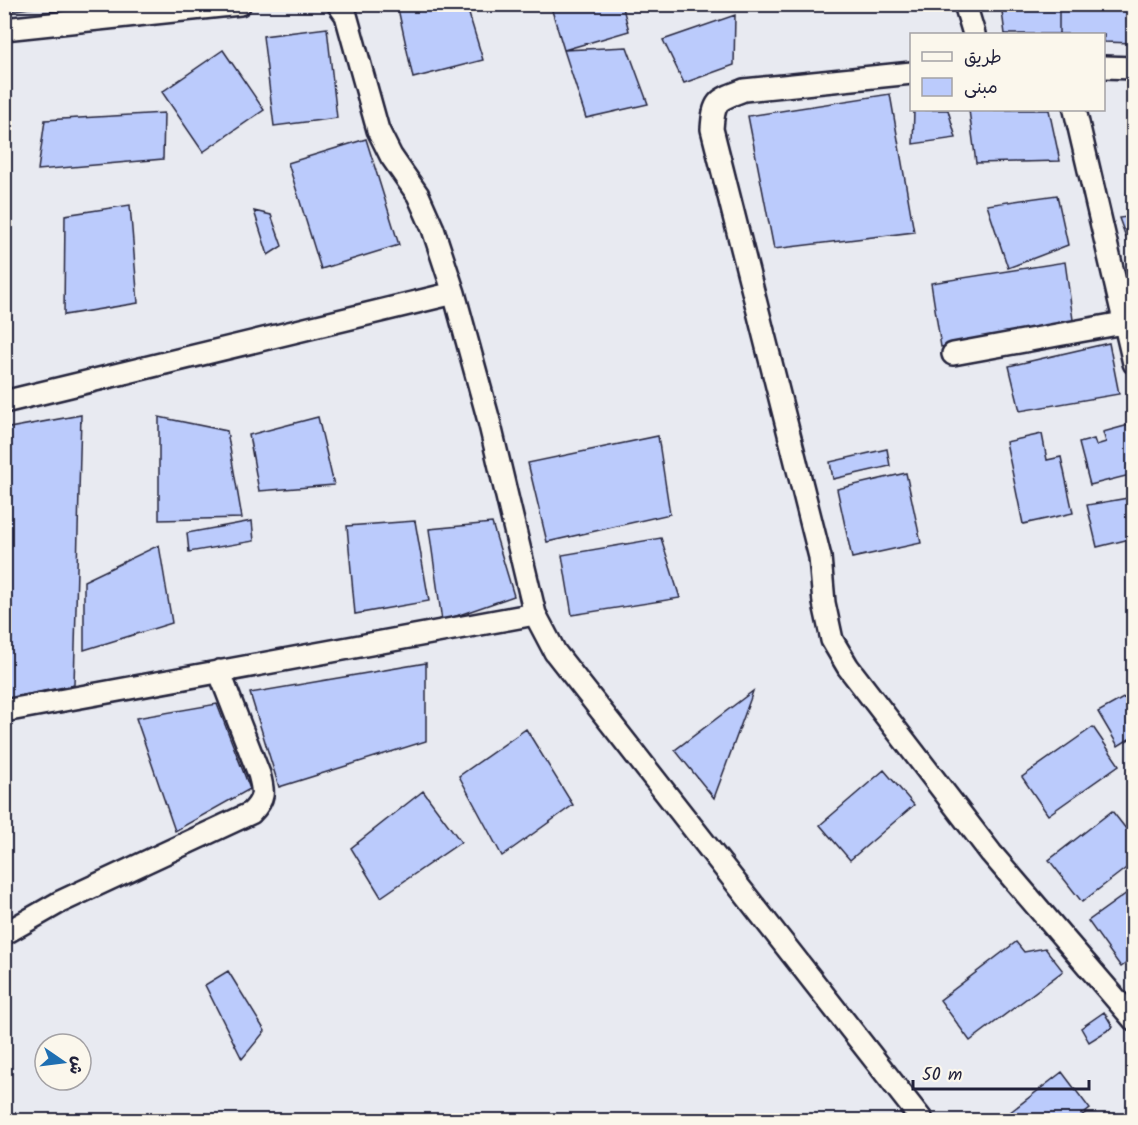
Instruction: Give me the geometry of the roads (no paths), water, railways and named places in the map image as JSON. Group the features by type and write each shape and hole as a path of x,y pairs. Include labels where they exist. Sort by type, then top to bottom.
{"street":[{"path":"4,29 240,4"},
{"path":"339,4 346,15 378,130 391,156 418,195 433,229 454,293 492,433 535,614 555,652 922,1120"},
{"path":"965,4 974,33"},
{"path":"1105,67 1134,68"},
{"path":"910,73 744,90 722,98 714,109 712,129 820,557 824,603 832,640 848,667 990,853 1134,1020"},
{"path":"1075,111 1134,363"},
{"path":"4,402 454,293"},
{"path":"953,354 1123,323"},
{"path":"4,711 535,614"},
{"path":"4,934 60,902 251,813 261,803 263,789 260,774 219,671"}]}
